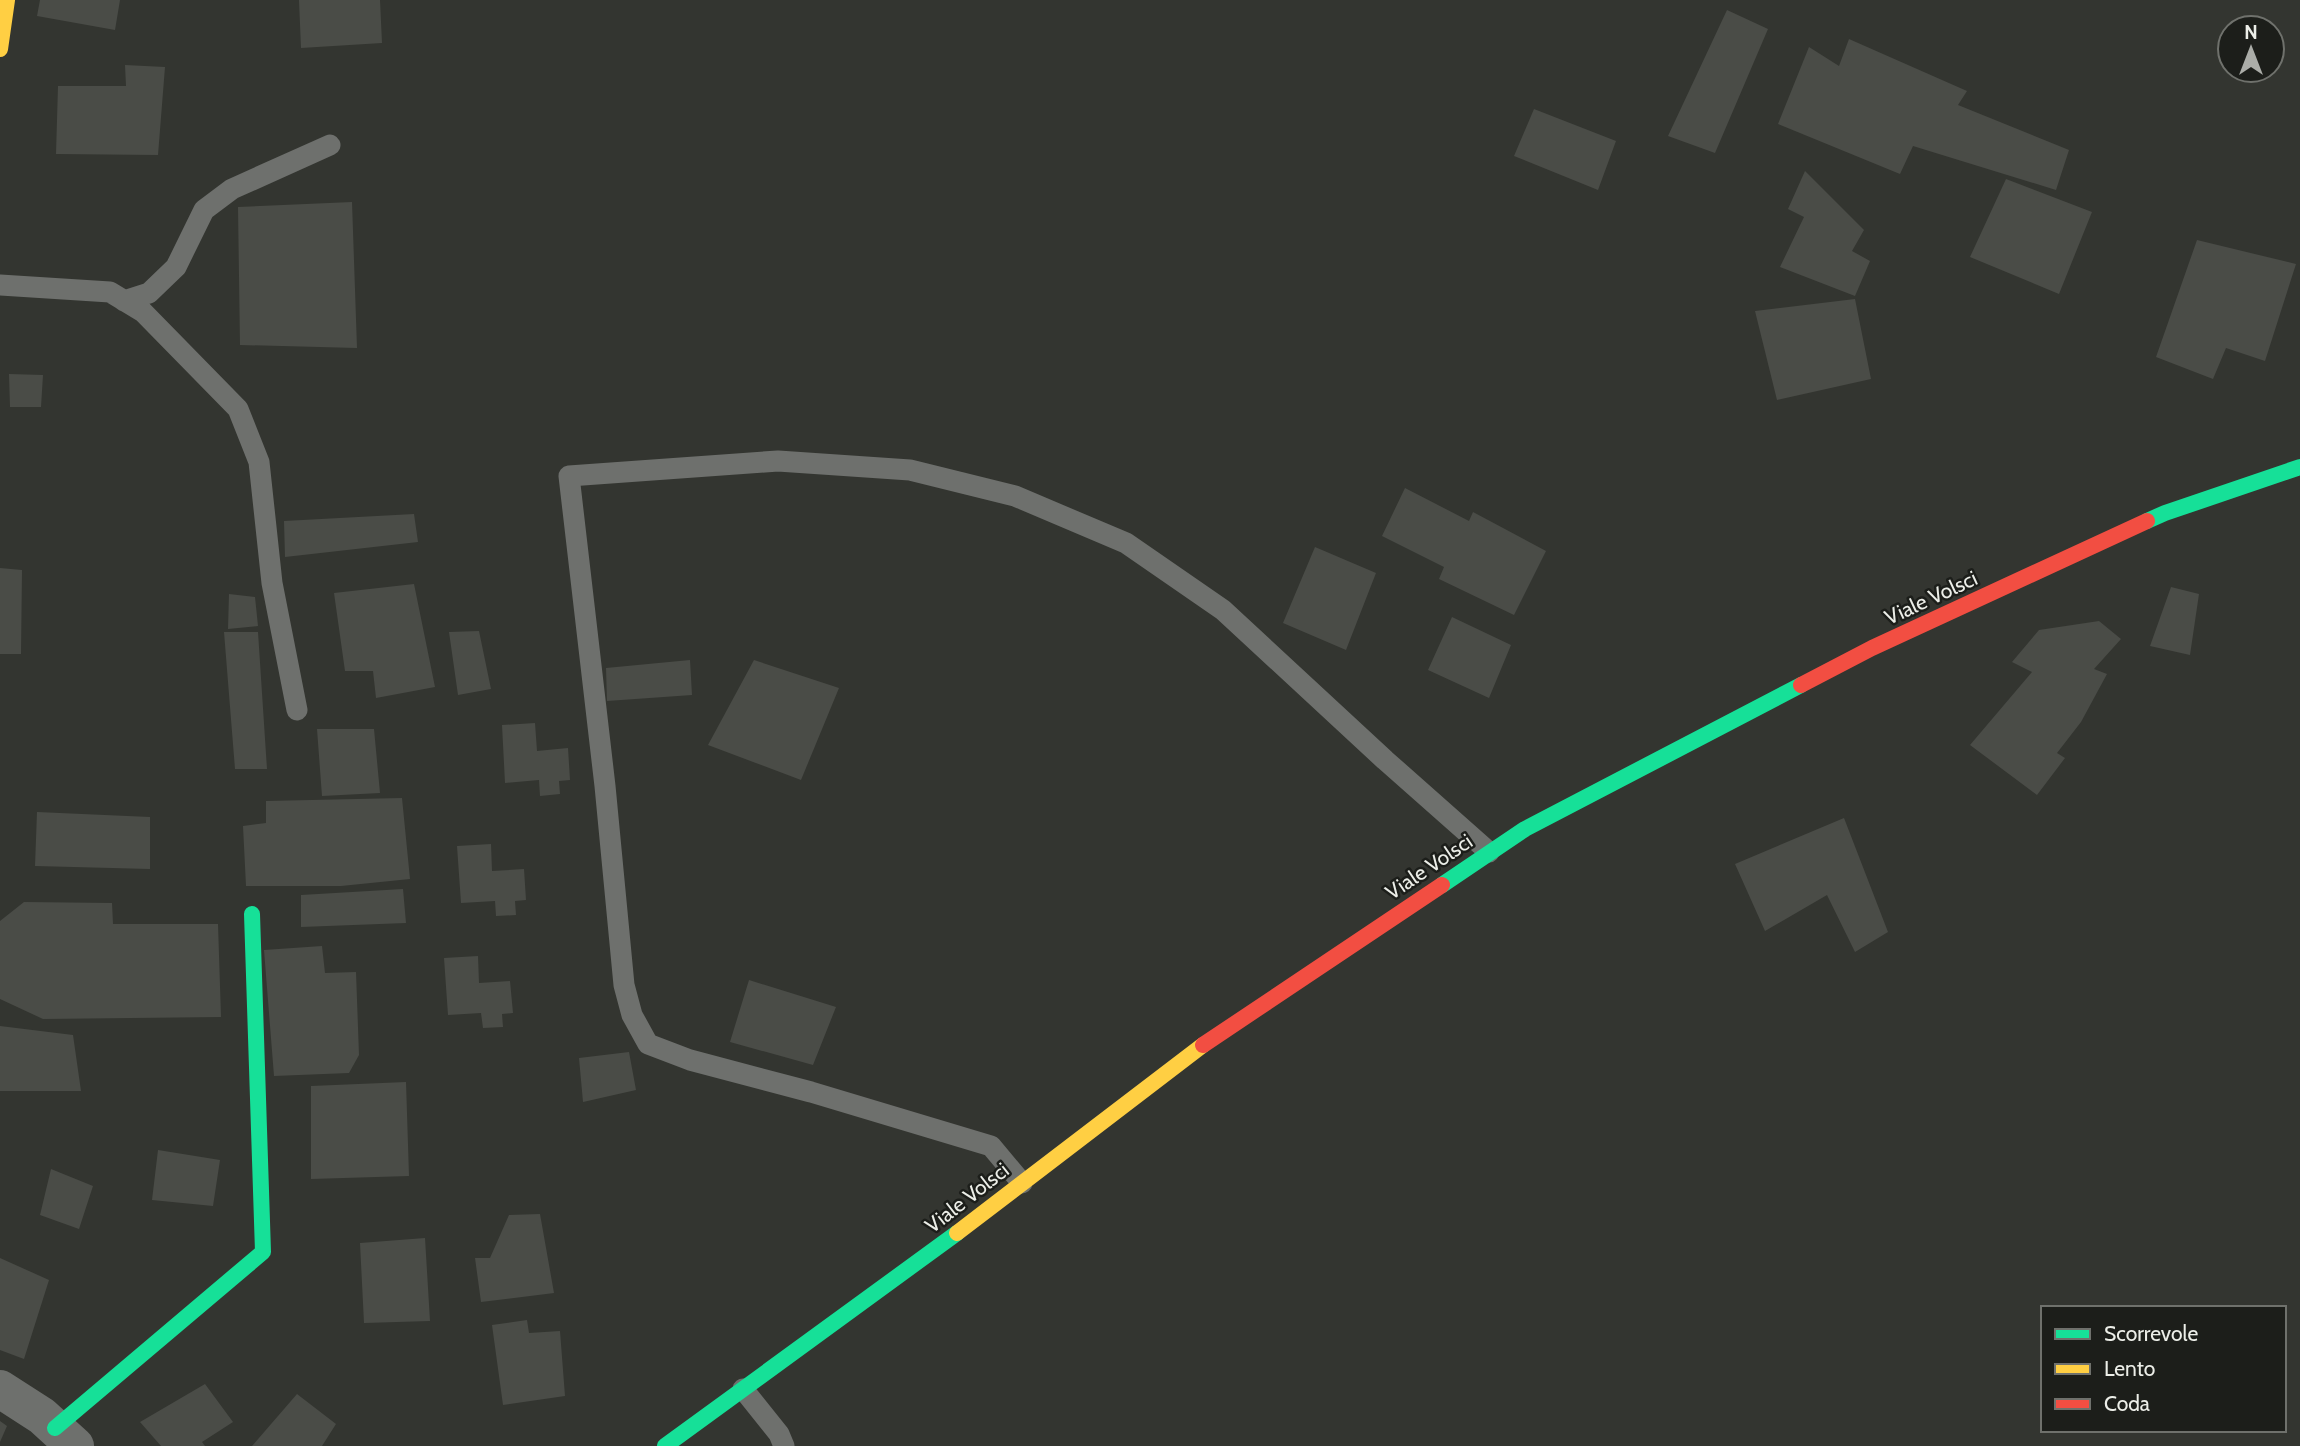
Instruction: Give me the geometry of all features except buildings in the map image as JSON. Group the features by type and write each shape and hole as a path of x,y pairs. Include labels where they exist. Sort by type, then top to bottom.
{"main road":[{"path":"0,49 7,0"},
{"name":"Viale Volsci","path":"665,1446 925,1258 1208,1041 1525,829 1872,648 2165,513 2300,467"},
{"path":"65,1437 263,1252 252,914"}],"street":[{"path":"0,1389 42,1416 65,1437"}],"lane":[{"path":"124,301 149,293 176,267 204,210 232,189 330,145"},
{"path":"0,285 110,292 143,312 238,409 259,463 272,583 297,710"},
{"path":"1022,1183 991,1146 811,1092 690,1060 648,1044 632,1016 624,985 605,786 569,476 778,461 910,470 1015,496 1125,543 1223,610 1489,852"},
{"path":"743,1389 779,1434 783,1446"}],"traffic: fast":[{"path":"2147,521 2300,467"},
{"path":"1442,885 1525,829 1801,685"},
{"path":"55,1428 263,1252 252,914"},
{"path":"665,1446 957,1233"}],"traffic: slow":[{"path":"0,49 7,0"},
{"path":"957,1233 1203,1045"}],"traffic: jam":[{"path":"1801,685 1872,648 2147,521"},
{"path":"1203,1045 1442,885"}]}
